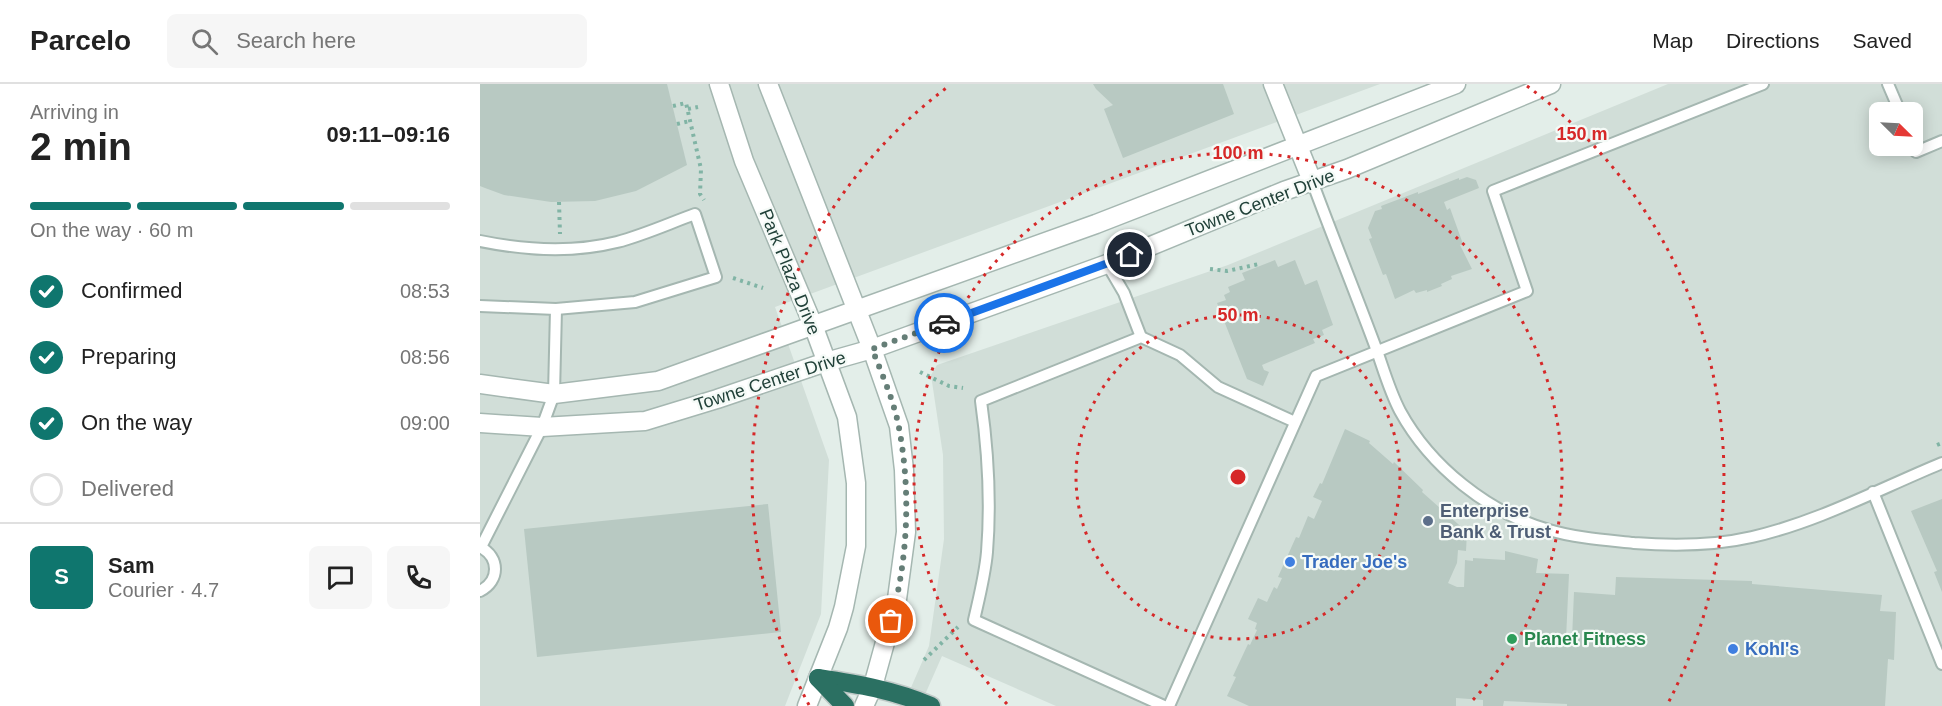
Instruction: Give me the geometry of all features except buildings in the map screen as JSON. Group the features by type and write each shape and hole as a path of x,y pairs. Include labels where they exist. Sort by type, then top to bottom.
{"highway":[{"path":"818,678 873,686 931,706"},
{"path":"818,678 845,706"}],"street":[{"name":"Park Plaza Drive","path":"719,84 744,160 813,325 847,417 856,483 856,546 844,607 807,706"},
{"path":"768,84 872,349 899,426 904,470 906,532 897,599 873,686 864,706"},
{"path":"1273,84 1312,181"},
{"name":"Towne Center Drive","path":"480,384 554,394 658,381 1107,220 1456,84"},
{"name":"Towne Center Drive","path":"480,423 542,427 645,421 717,399 872,349 1107,264 1284,191 1347,169 1551,84"}],"lane":[{"path":"1169,706 1316,376 1527,291 1493,191 1763,84"},
{"path":"1888,84 1895,102"},
{"path":"1923,149 1942,141"},
{"path":"1312,181 1400,411 1431,456 1461,483 1496,507 1549,530 1597,540 1665,545 1725,542 1794,525 1830,512 1942,463"},
{"path":"480,241 510,247 589,246 628,239 695,214 717,276 635,302 556,309 480,306"},
{"path":"1107,264 1124,293 1141,337 1180,355 1218,387 1295,422"},
{"path":"480,591 489,586 496,572 493,557 481,547 542,427 554,394 556,309"},
{"path":"1141,337 981,401 987,442 987,554 974,620 1164,706"},
{"path":"1873,492 1942,664"}],"path":[{"path":"673,106 686,103 701,169 700,194 704,200"},
{"path":"687,109 698,107"},
{"path":"677,124 690,121"},
{"path":"559,202 560,234"},
{"path":"1210,269 1227,271 1258,263"},
{"path":"733,278 763,288"},
{"path":"920,372 949,386 963,388"},
{"path":"924,660 958,627"}],"shaded area":[{"path":"480,84 1380,84 775,307 829,460 821,614 785,706 480,706"},
{"path":"1668,84 1942,84 1942,706 1056,706 942,656 920,706 903,706 929,646 944,539 943,455 931,375 937,365 1228,265"}],"way so far":[{"path":"891,621 897,599 906,532 904,470 899,426 872,349 944,323"}],"place":[{"name":"Enterprise Bank & Trust","path":"1428,521"},
{"name":"Trader Joe's","path":"1290,562"},
{"name":"Planet Fitness","path":"1512,639"},
{"name":"Kohl's","path":"1733,649"}],"route":[{"path":"944,323 1130,255"}]}
